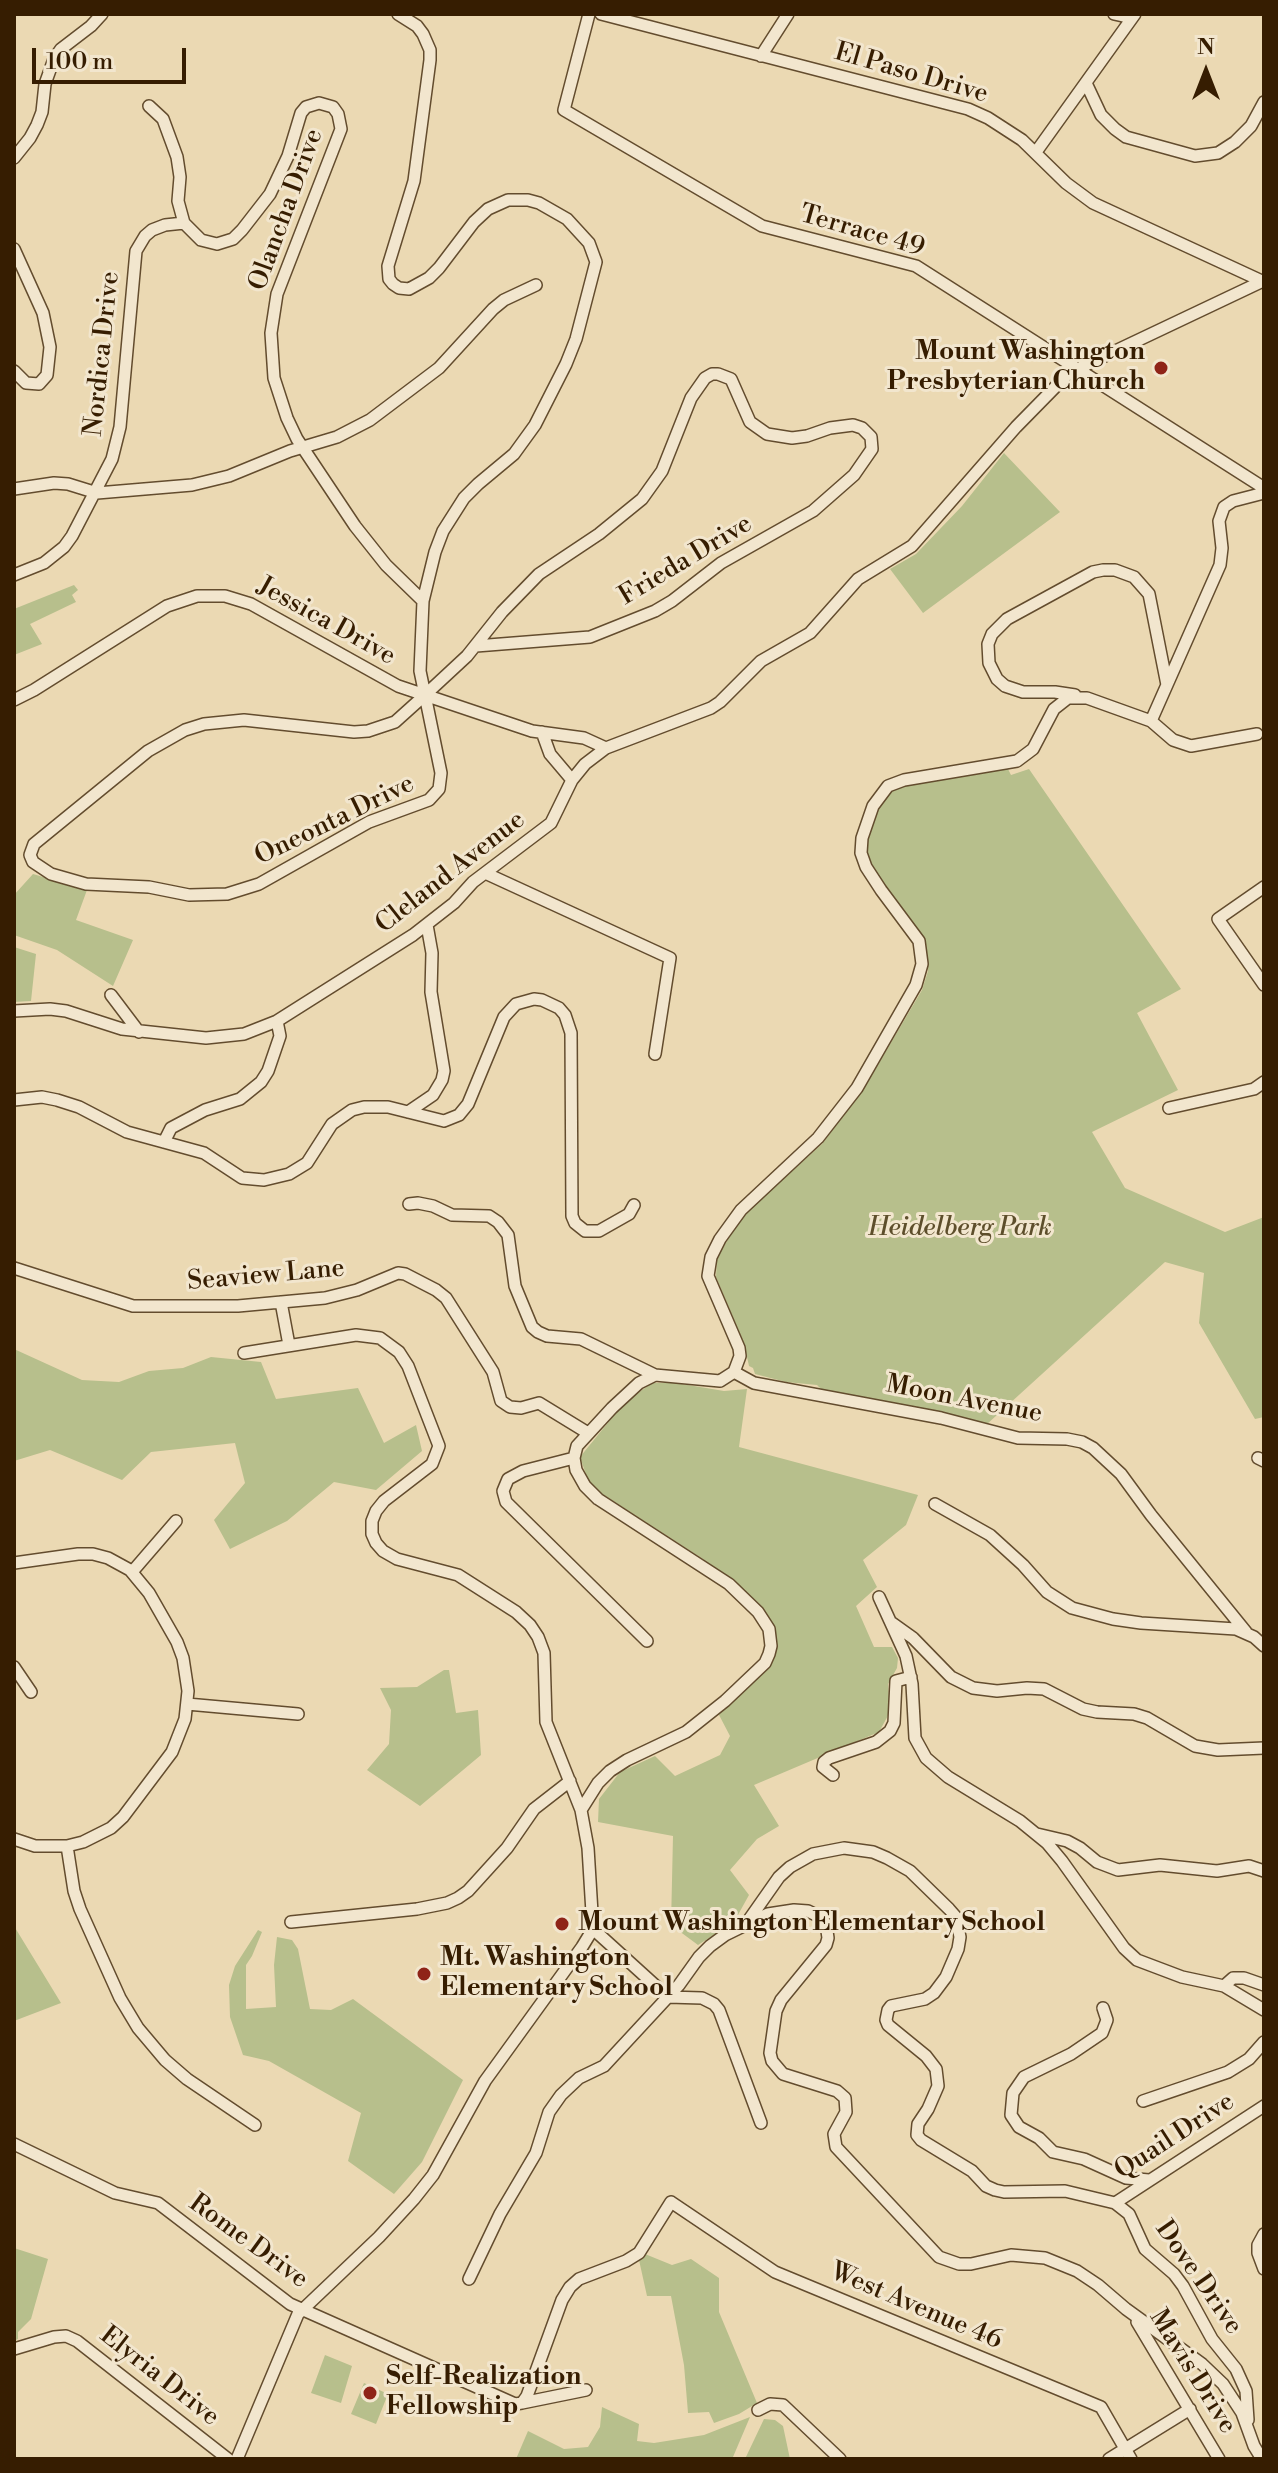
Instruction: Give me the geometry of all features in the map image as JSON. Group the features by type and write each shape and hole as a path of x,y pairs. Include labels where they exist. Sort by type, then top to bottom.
{"street":[{"path":"14,158 37,125 42,112 45,84 54,59 61,49 102,14"},
{"name":"Oneonta Drive","path":"398,14 417,26 423,34 430,50 430,60 414,181 388,266 393,284 409,289 429,278 474,222 488,209 508,200 539,203 567,219 589,243 596,262 576,339 535,425 520,447 478,484 453,514 435,552 423,601 420,671 425,695 441,773 439,789 429,800 369,822 244,890 207,896 149,887 86,884 37,867 30,855 34,844 148,751 185,730 244,720 368,731 395,722 425,695"},
{"name":"Terrace 49","path":"589,14 564,110 762,226 916,266 1264,490"},
{"name":"El Paso Drive","path":"601,14 968,109 1007,129 1036,152 1066,183 1093,203 1263,282"},
{"path":"761,56 788,14"},
{"path":"1036,152 1133,16 1114,14"},
{"path":"1086,83 1101,115 1126,137 1195,156 1218,153 1235,142 1251,126 1264,102"},
{"name":"Olancha Drive","path":"184,223 193,234 209,244 233,239 270,194 288,156 301,113 312,104 333,107 341,129 283,275 272,323 274,378 287,418 303,447 370,546 423,601"},
{"path":"149,106 163,119 177,157 180,177 178,201 184,223"},
{"name":"Nordica Drive","path":"14,575 44,563 64,547 112,459 120,427 136,251 139,243 152,230 184,223"},
{"path":"14,249 43,313 50,347 47,375 39,384 26,383 14,371"},
{"name":"Cleland Avenue","path":"14,1011 66,1011 139,1032 206,1038 225,1038 252,1032 277,1021 427,925 485,873 551,823 572,780 585,764 606,748 711,708 761,661 810,633 858,579 912,546 1016,427 1069,373 1263,282"},
{"path":"14,489 54,483 95,492 192,485 213,481 337,437 370,420 439,368 504,300 536,285"},
{"name":"Frieda Drive","path":"712,374 731,379 744,414 758,430 767,434 792,438 843,425 862,428 869,434 873,442 866,458 841,487 813,511 731,557 655,611 590,637 476,646 502,612 539,574 599,534 642,499 662,471 691,398 705,378 712,374"},
{"path":"1151,721 1220,565 1219,521 1224,507 1264,490"},
{"path":"1167,685 1149,594 1134,577 1115,570 1093,572 1007,619 998,626 988,644 989,663 997,679 1005,686 1023,692 1055,692 1087,698 1151,721 1173,740 1191,746 1257,734"},
{"name":"Jessica Drive","path":"14,700 167,606 210,595 225,596 251,604 398,686 542,732 584,738 606,748"},
{"path":"425,695 476,646"},
{"path":"409,1204 433,1206 452,1215 489,1216 498,1222 508,1235 515,1286 532,1327 538,1332 547,1336 581,1339 655,1375 720,1381 734,1372 740,1356 739,1348 708,1276 711,1257 741,1210 818,1138 857,1088 919,976 922,952 919,941 881,890 861,853 873,806 888,786 904,780 1017,761 1033,749 1060,702 1076,697 1087,698"},
{"path":"542,732 550,754 572,780"},
{"path":"485,873 670,958 655,1054"},
{"path":"1264,887 1218,919 1264,985"},
{"path":"408,1112 433,1095 439,1088 444,1071 431,992 432,953 427,925"},
{"path":"111,995 139,1032"},
{"path":"14,1100 42,1097 79,1107 117,1128 204,1153 242,1178 264,1180 289,1174 307,1163 332,1124 352,1110 375,1106 436,1121 459,1115 468,1104 504,1017 516,1004 534,999 551,1003 565,1015 571,1033 572,1216 575,1223 585,1231 599,1231 629,1214 634,1205"},
{"path":"164,1142 171,1128 205,1110 240,1099 261,1082 280,1036 277,1021"},
{"path":"1169,1108 1254,1089 1264,1082"},
{"name":"Seaview Lane","path":"14,1268 133,1306 238,1306 325,1298 357,1290 398,1273 405,1274 446,1298 493,1372 501,1401 510,1407 521,1408 539,1403 588,1433"},
{"path":"281,1302 289,1345"},
{"path":"237,2459 302,2309 379,2237 433,2175 485,2081 593,1929 588,1848 581,1810 546,1722 544,1653 538,1637 516,1612 458,1575 397,1559 383,1551 372,1534 376,1511 384,1501 432,1464 439,1446 408,1366 399,1352 380,1338 367,1335 244,1353"},
{"name":"Moon Avenue","path":"734,1372 754,1383 941,1418 1018,1438 1082,1442 1121,1474 1246,1632 1264,1646"},
{"path":"581,1810 598,1783 610,1771 686,1732 725,1701 765,1663 771,1646 769,1629 758,1612 729,1584 598,1499 585,1486 576,1470 574,1458 577,1446 639,1383 655,1375"},
{"path":"574,1458 523,1471 508,1479 503,1491 506,1502 647,1641"},
{"path":"935,1504 990,1535 1047,1592 1072,1608 1141,1623 1246,1632"},
{"path":"132,1572 176,1521"},
{"path":"14,1563 93,1554 108,1558 132,1572 149,1593 177,1642 186,1675 187,1704 172,1752 123,1817 98,1836 67,1846 35,1846 14,1839"},
{"path":"879,1597 906,1656 911,1677 915,1738 926,1758 948,1777 987,1799 1036,1834 1062,1861 1129,1954 1137,1960 1182,1977 1224,1986 1264,2010"},
{"path":"891,1622 913,1638 951,1677 973,1688 997,1691 1044,1689 1083,1709 1147,1718 1195,1746 1218,1750 1264,1748"},
{"path":"14,1667 31,1692"},
{"path":"833,1775 823,1767 829,1758 876,1742 890,1731 894,1723 896,1681 911,1677"},
{"path":"187,1704 298,1714"},
{"path":"291,1922 417,1909 458,1898 507,1848 534,1809 570,1781"},
{"path":"1036,1834 1067,1841 1097,1862 1118,1870 1160,1865 1217,1871 1249,1866 1264,1871"},
{"path":"67,1846 80,1909 120,1998 138,2028 165,2060 187,2079 255,2125"},
{"name":"Quail Drive","path":"746,1925 779,1877 790,1867 827,1849 857,1849 887,1858 910,1871 956,1917 960,1937 952,1964 934,1993 918,2002 891,2006 886,2015 888,2025 926,2056 936,2069 938,2086 918,2124 917,2135 995,2190 1065,2191 1115,2203 1264,2106"},
{"path":"469,2279 500,2214 536,2153 549,2112 561,2095 579,2078 604,2066 710,1946 768,1914 794,1910 816,1914 826,1924 826,1945 786,1993 776,2011 770,2045 772,2061 783,2074 842,2094 847,2105 834,2134 836,2147 939,2257 959,2264 1011,2255 1045,2258 1077,2271 1098,2285 1212,2373 1234,2399 1262,2459"},
{"path":"593,1929 668,1997 702,1998 714,2004 719,2010 761,2123"},
{"path":"1224,1986 1233,1978 1244,1978 1264,1985"},
{"path":"1103,2008 1107,2020 1102,2033 1071,2054 1024,2077 1013,2093 1011,2115 1019,2127 1039,2138 1053,2152 1084,2159 1126,2178 1149,2180"},
{"path":"1143,2101 1228,2072 1249,2059 1264,2042"},
{"name":"Rome Drive","path":"14,2144 115,2193 158,2203 290,2304 508,2402 522,2403"},
{"name":"West Avenue 46","path":"522,2403 562,2300 570,2287 579,2279 639,2253 671,2202 775,2272 1101,2407 1128,2454"},
{"name":"Dove Drive","path":"1115,2203 1129,2214 1145,2249 1183,2286 1212,2339 1241,2378 1248,2406 1249,2429"},
{"path":"1264,2234 1258,2245 1258,2253 1264,2269"},
{"name":"Mavis Drive","path":"1126,2309 1144,2332 1219,2459"},
{"name":"Elyria Drive","path":"14,2349 54,2337 66,2336 77,2341 228,2459"},
{"path":"522,2403 586,2390"},
{"path":"758,2410 770,2404 783,2405 840,2459"},
{"path":"1109,2459 1128,2454 1190,2409"}],"green space":[{"path":"1004,453 1060,512 923,613 890,569 916,554 962,506"},
{"path":"74,585 78,590 72,595 76,602 30,624 42,644 14,655 14,609"},
{"name":"Heidelberg Park","path":"1008,769 1011,775 1029,769 1181,989 1137,1013 1178,1090 1092,1132 1125,1188 1225,1232 1264,1217 1264,1417 1255,1419 1199,1323 1204,1273 1165,1262 986,1425 938,1411 822,1390 817,1385 786,1382 755,1374 749,1366 744,1343 716,1277 717,1258 746,1213 822,1144 863,1090 922,990 928,971 924,940 876,873 866,853 866,843 879,805 890,791 907,782"},
{"path":"33,874 87,890 76,920 133,940 113,986 57,950 14,935 14,895"},
{"path":"14,947 36,954 31,1001 14,1002"},
{"path":"14,1349 82,1380 119,1382 149,1371 183,1368 211,1357 261,1362 276,1399 358,1388 384,1443 416,1425 422,1451 376,1490 334,1482 287,1521 230,1549 214,1520 245,1483 235,1443 151,1452 122,1480 50,1450 14,1461"},
{"path":"652,1383 676,1383 724,1391 747,1389 739,1447 918,1495 906,1525 863,1560 877,1587 856,1606 874,1647 892,1647 898,1658 897,1668 888,1684 890,1712 879,1732 754,1785 779,1826 757,1839 730,1870 749,1895 734,1922 698,1945 671,1925 673,1836 598,1822 599,1799 620,1772 655,1756 675,1776 720,1755 730,1736 718,1713 776,1643 775,1629 762,1608 703,1559 590,1486 580,1457 624,1403"},
{"path":"449,1670 456,1713 478,1710 481,1755 420,1806 367,1770 389,1744 391,1710 380,1688 417,1687"},
{"path":"14,1926 61,2003 14,2021"},
{"path":"258,1930 262,1932 246,1965 246,2009 276,2007 274,1965 277,1937 292,1940 298,1949 310,2009 331,2010 353,1999 463,2080 422,2162 394,2194 348,2161 361,2113 269,2061 243,2055 230,2017 229,1985 235,1966"},
{"path":"14,2248 48,2259 31,2319 14,2341"},
{"path":"645,2254 672,2265 691,2259 719,2278 719,2312 757,2403 714,2423 709,2412 688,2413 684,2365 671,2296 647,2296 639,2260"},
{"path":"325,2355 352,2366 341,2403 311,2393"},
{"path":"364,2383 388,2394 376,2424 351,2414"},
{"path":"602,2407 639,2424 637,2441 654,2443 704,2435 750,2417 733,2457 516,2459 528,2431 564,2449 588,2447 600,2427"},
{"path":"764,2419 775,2420 783,2426 790,2459 745,2459"}],"place":[{"name":"Mount Washington Presbyterian Church","path":"1161,368"},
{"name":"Mount Washington Elementary School","path":"562,1924"},
{"name":"Mt. Washington Elementary School","path":"424,1974"},
{"name":"Self-Realization Fellowship","path":"370,2393"}]}
